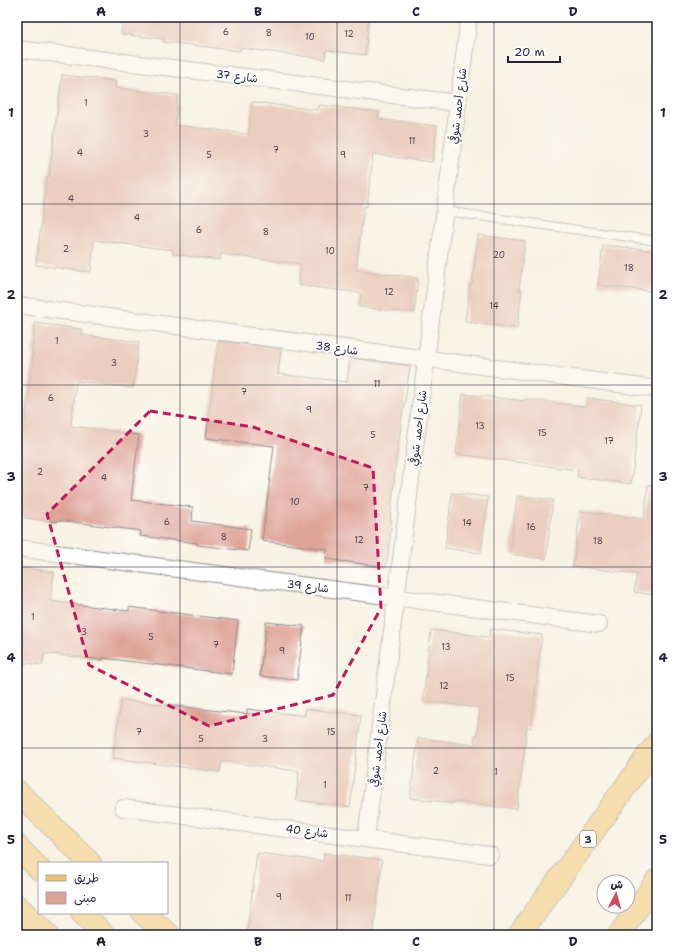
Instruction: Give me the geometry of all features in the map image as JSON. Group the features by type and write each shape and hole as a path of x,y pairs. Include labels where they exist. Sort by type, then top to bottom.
{"main road":[{"name":"3","path":"519,935 657,743"},
{"path":"17,791 89,862"},
{"path":"17,846 38,868"},
{"path":"619,935 657,880"},
{"path":"17,906 47,935"},
{"path":"83,914 104,935"},
{"path":"144,914 169,935"}],"street":[{"name":"شارع أحمد شوقي","path":"366,838 469,17"},
{"name":"شارع 37","path":"17,49 458,103"},
{"name":"شارع 38","path":"17,305 657,389"},
{"name":"شارع 39","path":"17,548 598,624"},
{"name":"شارع 40","path":"123,808 490,855"}],"lane":[{"path":"444,211 657,241"}],"highlighted area":[{"path":"150,411 253,427 373,468 381,608 333,695 209,726 89,665 47,514"}],"building":[{"path":"123,17 301,17 333,21 333,17 369,17 365,55 326,50 325,59 240,48 239,51 163,42 164,39 121,34"},
{"path":"62,75 116,81 115,88 178,95 175,125 248,134 252,102 318,110 319,105 379,112 378,119 437,126 432,162 373,154 367,207 364,206 356,270 418,278 414,313 359,307 361,293 298,285 301,264 221,254 220,260 172,254 173,250 94,240 91,272 36,265"},
{"path":"478,235 525,241 519,290 522,290 517,328 465,322 470,284 472,284"},
{"path":"603,245 657,251 657,292 598,285"},
{"path":"35,323 82,329 82,335 139,342 133,388 76,381 71,426 139,435 131,500 193,507 192,521 251,529 248,551 140,536 141,531 58,520 57,522 17,517 17,420 25,421"},
{"path":"218,341 281,349 278,374 347,382 350,358 410,366 395,471 390,521 392,521 386,567 326,559 327,549 262,541 274,446 206,438"},
{"path":"463,394 525,401 525,399 586,407 587,398 641,405 631,484 577,477 578,470 456,454"},
{"path":"648,485 657,486 657,595 634,592 637,574 573,566 580,511 644,519"},
{"path":"452,493 488,497 481,553 445,548"},
{"path":"517,496 553,500 546,559 510,554"},
{"path":"17,567 54,572 50,601 129,611 129,607 238,621 232,674 103,658 102,660 44,653 42,665 17,662"},
{"path":"266,622 304,626 297,680 260,676"},
{"path":"490,629 542,635 531,728 527,727 517,809 454,801 454,803 410,798 418,738 474,745 475,735 477,735 480,708 423,701 431,630 489,637"},
{"path":"121,700 247,714 247,709 305,716 305,709 361,715 350,807 296,800 299,771 222,761 220,772 113,758"},
{"path":"257,853 323,861 324,853 382,860 373,935 247,935"}]}
